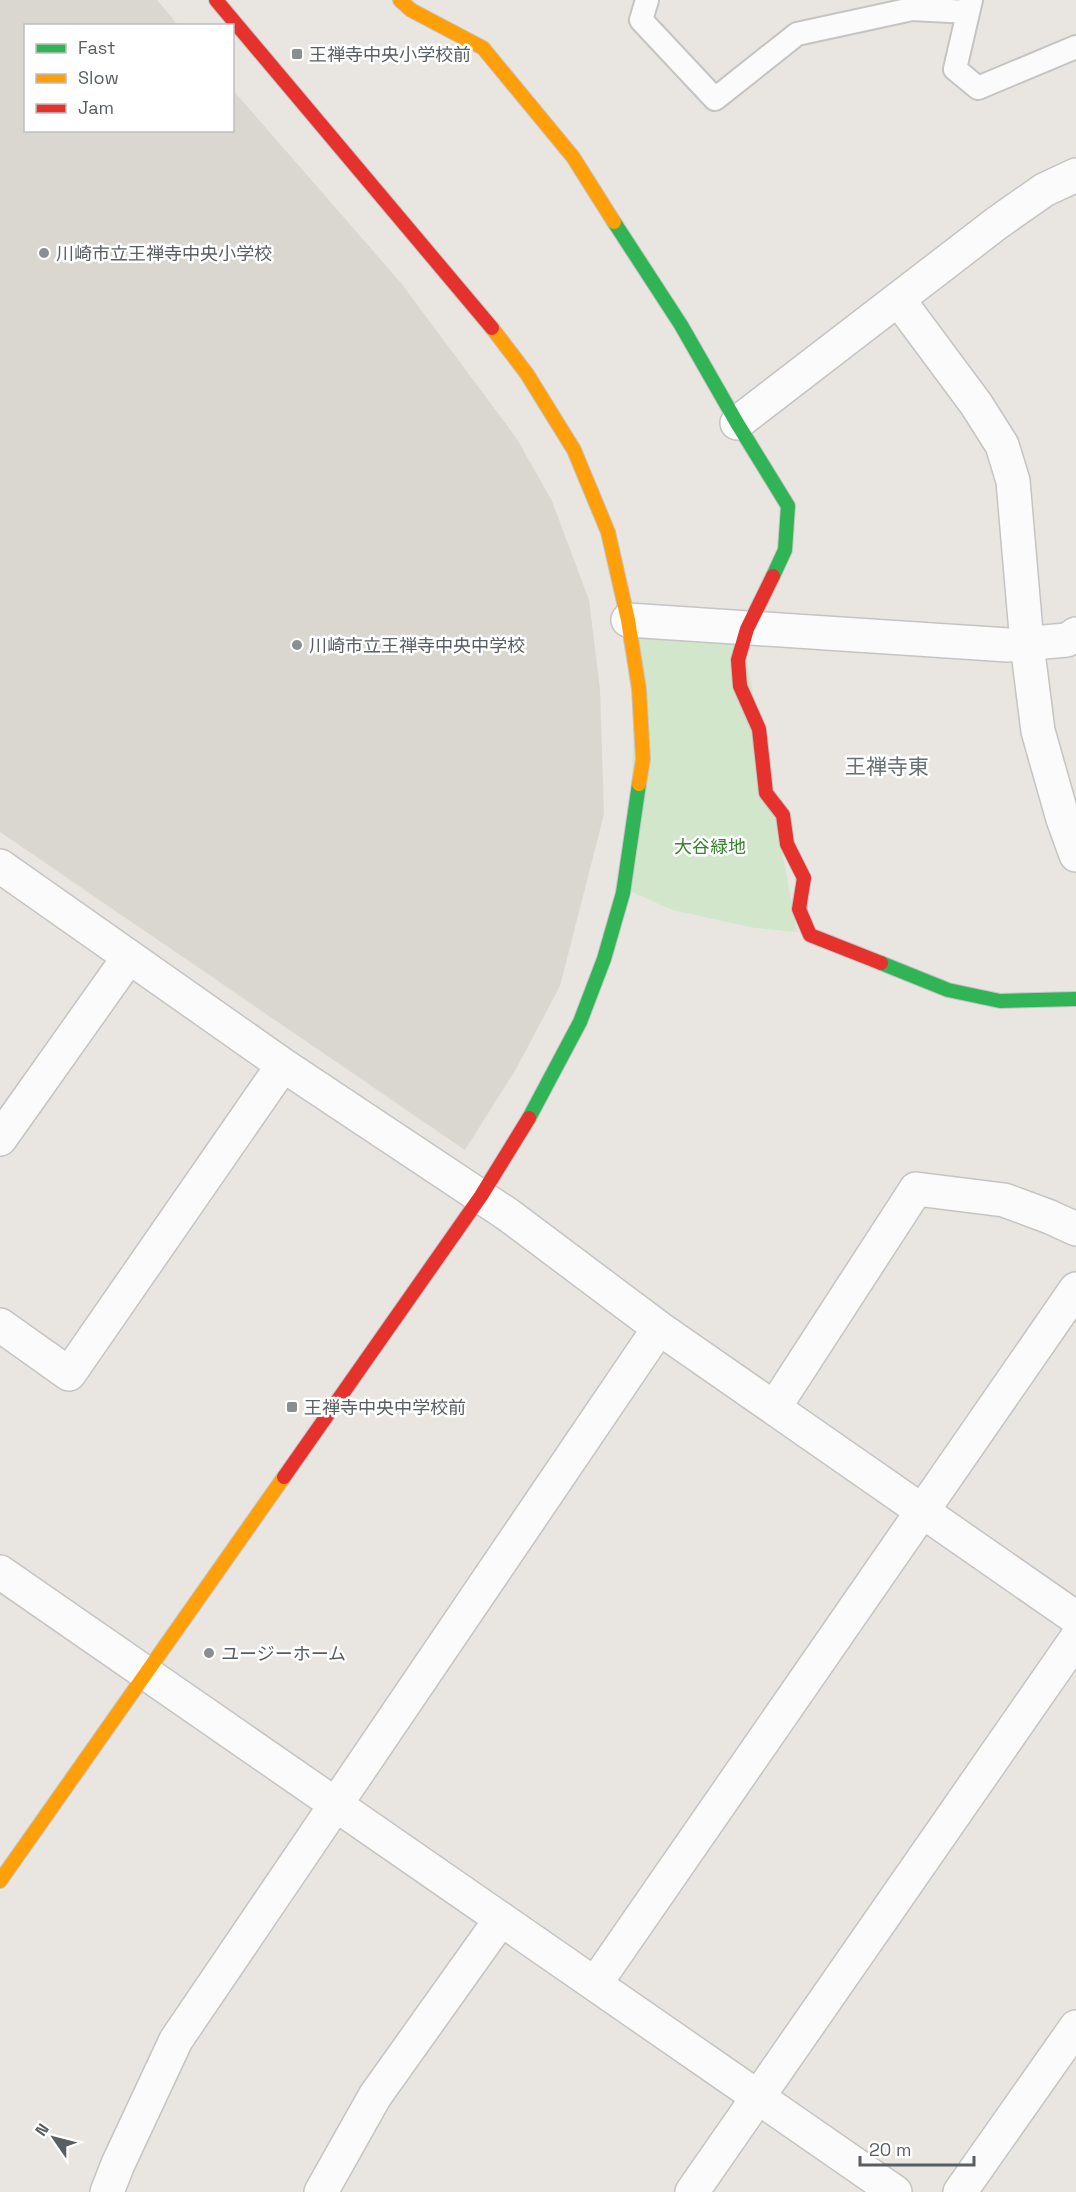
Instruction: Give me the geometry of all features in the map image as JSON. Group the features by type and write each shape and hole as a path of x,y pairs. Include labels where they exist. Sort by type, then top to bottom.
{"street":[{"path":"0,1881 481,1196 521,1131 580,1022 604,959 623,893 643,759 639,689 628,620 608,532 574,450 527,374 472,302 216,0"},
{"path":"400,0 411,10 483,48 573,157 681,325 788,506 785,550 747,629 738,660 740,686 759,729 765,793 783,815 787,844 804,878 799,909 810,935 948,990 1000,1001 1076,999"},
{"path":"737,423 1016,210 1044,190 1076,175"},
{"path":"898,298 976,404 1002,445 1012,481 1027,644 1038,731 1063,819 1076,855"},
{"path":"628,620 1008,645 1067,640 1076,634"},
{"path":"0,866 283,1065 481,1196 659,1328 1076,1618"},
{"path":"0,1139 129,957"},
{"path":"0,1325 69,1374 283,1065"},
{"path":"774,1408 916,1188 1004,1200 1076,1229"},
{"path":"595,1984 1076,1289"},
{"path":"107,2192 176,2040 659,1328"},
{"path":"0,1572 895,2192"},
{"path":"692,2192 1076,1639"},
{"path":"321,2192 375,2096 501,1919"},
{"path":"960,2192 1076,2027"}],"lane":[{"path":"647,0 641,20 714,99 797,34 909,4 969,6 955,69 978,88 1076,47"}],"shaded area":[{"name":"川崎市立王禅寺中央中学校","path":"0,0 157,0 177,24 24,24 24,132 234,132 234,91 401,283 517,439 552,501 589,600 600,689 604,814 560,986 516,1069 465,1150 0,832"}],"green space":[{"name":"大谷緑地","path":"635,627 741,628 797,932 755,928 672,910 630,891"}],"traffic: fast":[{"path":"614,222 681,325 788,506 785,550 773,576"},
{"path":"529,1118 580,1022 604,959 623,893 639,784"},
{"path":"881,963 948,990 1000,1001 1076,999"}],"traffic: slow":[{"path":"400,0 411,10 483,48 573,157 614,222"},
{"path":"492,328 527,374 574,450 608,532 628,620 639,689 643,759 639,784"},
{"path":"0,1881 284,1477"}],"traffic: jam":[{"path":"216,0 492,328"},
{"path":"773,576 747,629 738,660 740,686 759,729 766,793 783,815 787,844 804,878 799,909 810,935 881,963"},
{"path":"284,1477 481,1196 529,1118"}],"place":[{"name":"王禅寺中央小学校前","path":"297,54"},
{"name":"川崎市立王禅寺中央小学校","path":"44,253"},
{"name":"川崎市立王禅寺中央中学校","path":"297,645"},
{"name":"王禅寺中央中学校前","path":"292,1407"},
{"name":"ユージーホーム","path":"209,1653"}],"district":[{"name":"王禅寺東","path":"887,766"}]}
